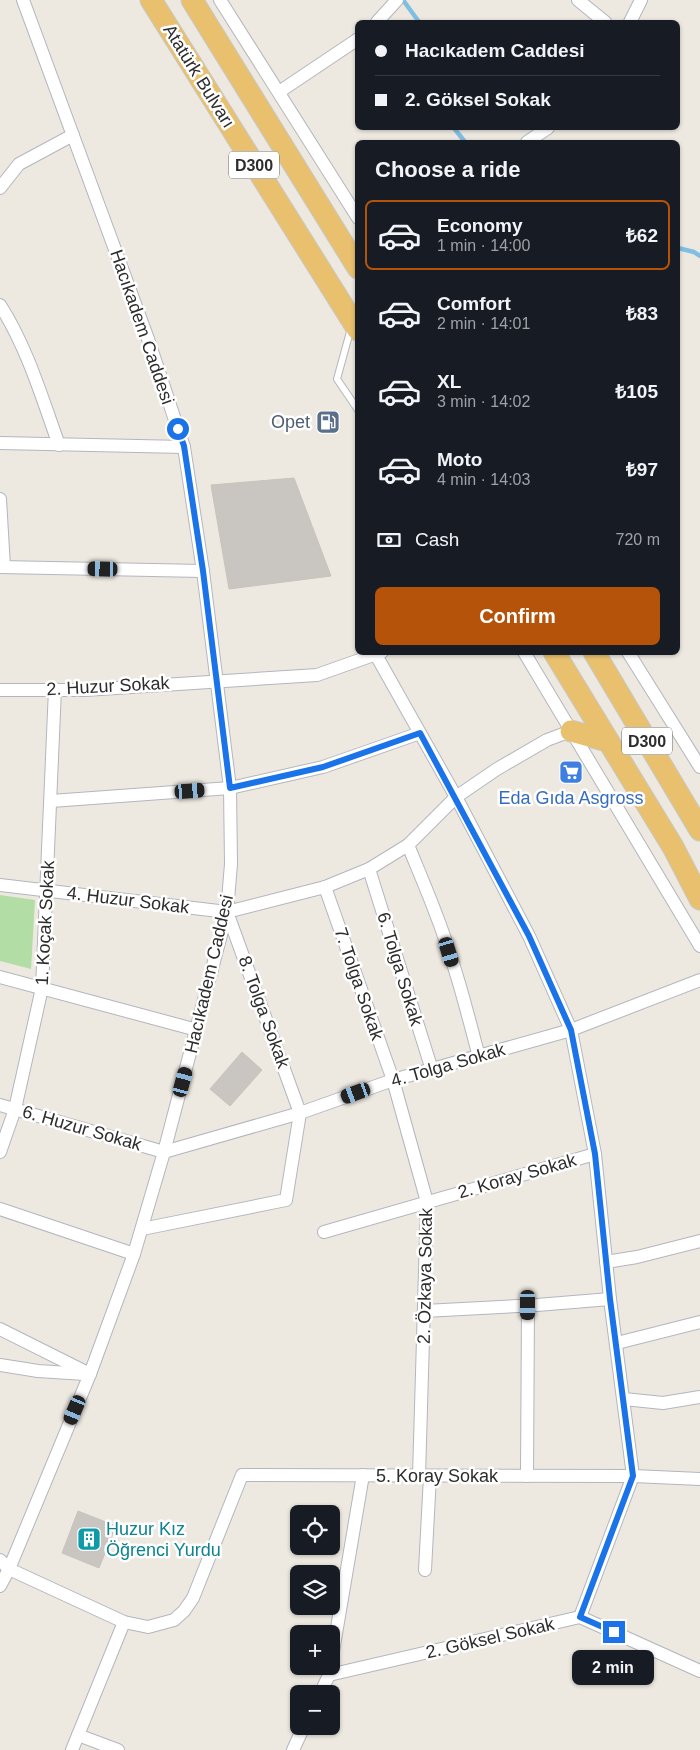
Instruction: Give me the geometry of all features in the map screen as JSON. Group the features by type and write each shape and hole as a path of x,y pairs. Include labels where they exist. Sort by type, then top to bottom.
{"highway":[{"name":"Atatürk Bulvarı","path":"151,0 355,326"},
{"name":"Atatürk Bulvarı","path":"192,0 355,263"},
{"name":"D300","path":"556,655 673,847 700,899"},
{"name":"D300","path":"596,655 700,830"},
{"path":"572,731 607,741"}],"street":[{"name":"Hacıkadem Caddesi","path":"0,1586 4,1565 90,1374 142,1229 197,1030 227,912 231,864 230,788 203,571 184,446 148,339 23,0"},
{"path":"220,0 355,213"},
{"path":"578,0 603,20"},
{"path":"631,20 641,0"},
{"path":"379,20 395,2"},
{"path":"279,92 355,41"},
{"path":"530,140 545,130"},
{"path":"0,188 19,164 73,135"},
{"path":"2,314 32,369 59,444"},
{"path":"0,444 184,446"},
{"path":"0,499 2,567 203,571"},
{"name":"2. Huzur Sokak","path":"0,690 85,690 317,675 376,655"},
{"path":"380,655 529,936 571,1030 595,1154 610,1299 633,1476 580,1617 700,1671"},
{"path":"526,655 700,946"},
{"path":"630,655 700,768"},
{"name":"1. Koçak Sokak","path":"0,1152 15,1109 42,988 55,689"},
{"path":"227,912 326,887 369,869 408,845 456,798 497,769 547,740 572,731"},
{"path":"51,801 230,788 323,767 420,733"},
{"path":"408,845 435,910 464,998 479,1057"},
{"name":"6. Tolga Sokak","path":"369,869 432,1070"},
{"name":"4. Huzur Sokak","path":"0,885 227,912"},
{"name":"7. Tolga Sokak","path":"326,887 393,1080"},
{"name":"8. Tolga Sokak","path":"227,912 300,1113"},
{"path":"0,976 197,1030"},
{"name":"4. Tolga Sokak","path":"164,1152 300,1113 393,1080 571,1030 700,980"},
{"name":"2. Özkaya Sokak","path":"393,1080 427,1202 424,1311 425,1570"},
{"name":"6. Huzur Sokak","path":"0,1105 164,1152"},
{"path":"142,1229 286,1200 300,1113"},
{"name":"2. Koray Sokak","path":"324,1232 595,1154"},
{"path":"0,1209 134,1254"},
{"path":"606,1262 637,1257 700,1241"},
{"path":"424,1311 610,1299"},
{"path":"526,1476 528,1305"},
{"path":"616,1343 700,1322"},
{"path":"0,1329 90,1374"},
{"path":"0,1365 38,1371 90,1374"},
{"path":"624,1399 663,1403 700,1397"},
{"name":"5. Koray Sokak","path":"124,1622 148,1627 174,1620 184,1611 193,1598 242,1475 633,1476 700,1479"},
{"path":"337,1625 363,1475"},
{"path":"4,1565 124,1622 72,1750"},
{"name":"2. Göksel Sokak","path":"340,1666 580,1617"},
{"path":"78,1735 118,1750"},
{"path":"293,1750 300,1735"}],"lane":[{"path":"355,326 337,379 355,406"}],"green space":[{"path":"0,895 35,900 31,969 0,961"}],"building":[{"path":"294,478 331,576 229,589 211,485"},
{"path":"242,1052 262,1070 230,1106 210,1089"},
{"name":"Huzur Kız Öğrenci Yurdu","path":"78,1511 116,1526 99,1568 62,1553"}],"waterway":[{"path":"403,0 418,20"},
{"path":"456,130 463,140"},
{"path":"680,248 694,252 700,256"}],"place":[{"name":"Opet","path":"328,422"},
{"name":"Eda Gıda Asgross","path":"571,772"},
{"name":"Huzur Kız Öğrenci Yurdu","path":"89,1539"}],"route":[{"path":"178,429 184,446 203,571 230,788 323,767 420,733 529,936 571,1030 595,1154 610,1299 633,1476 580,1617 614,1632"}]}
